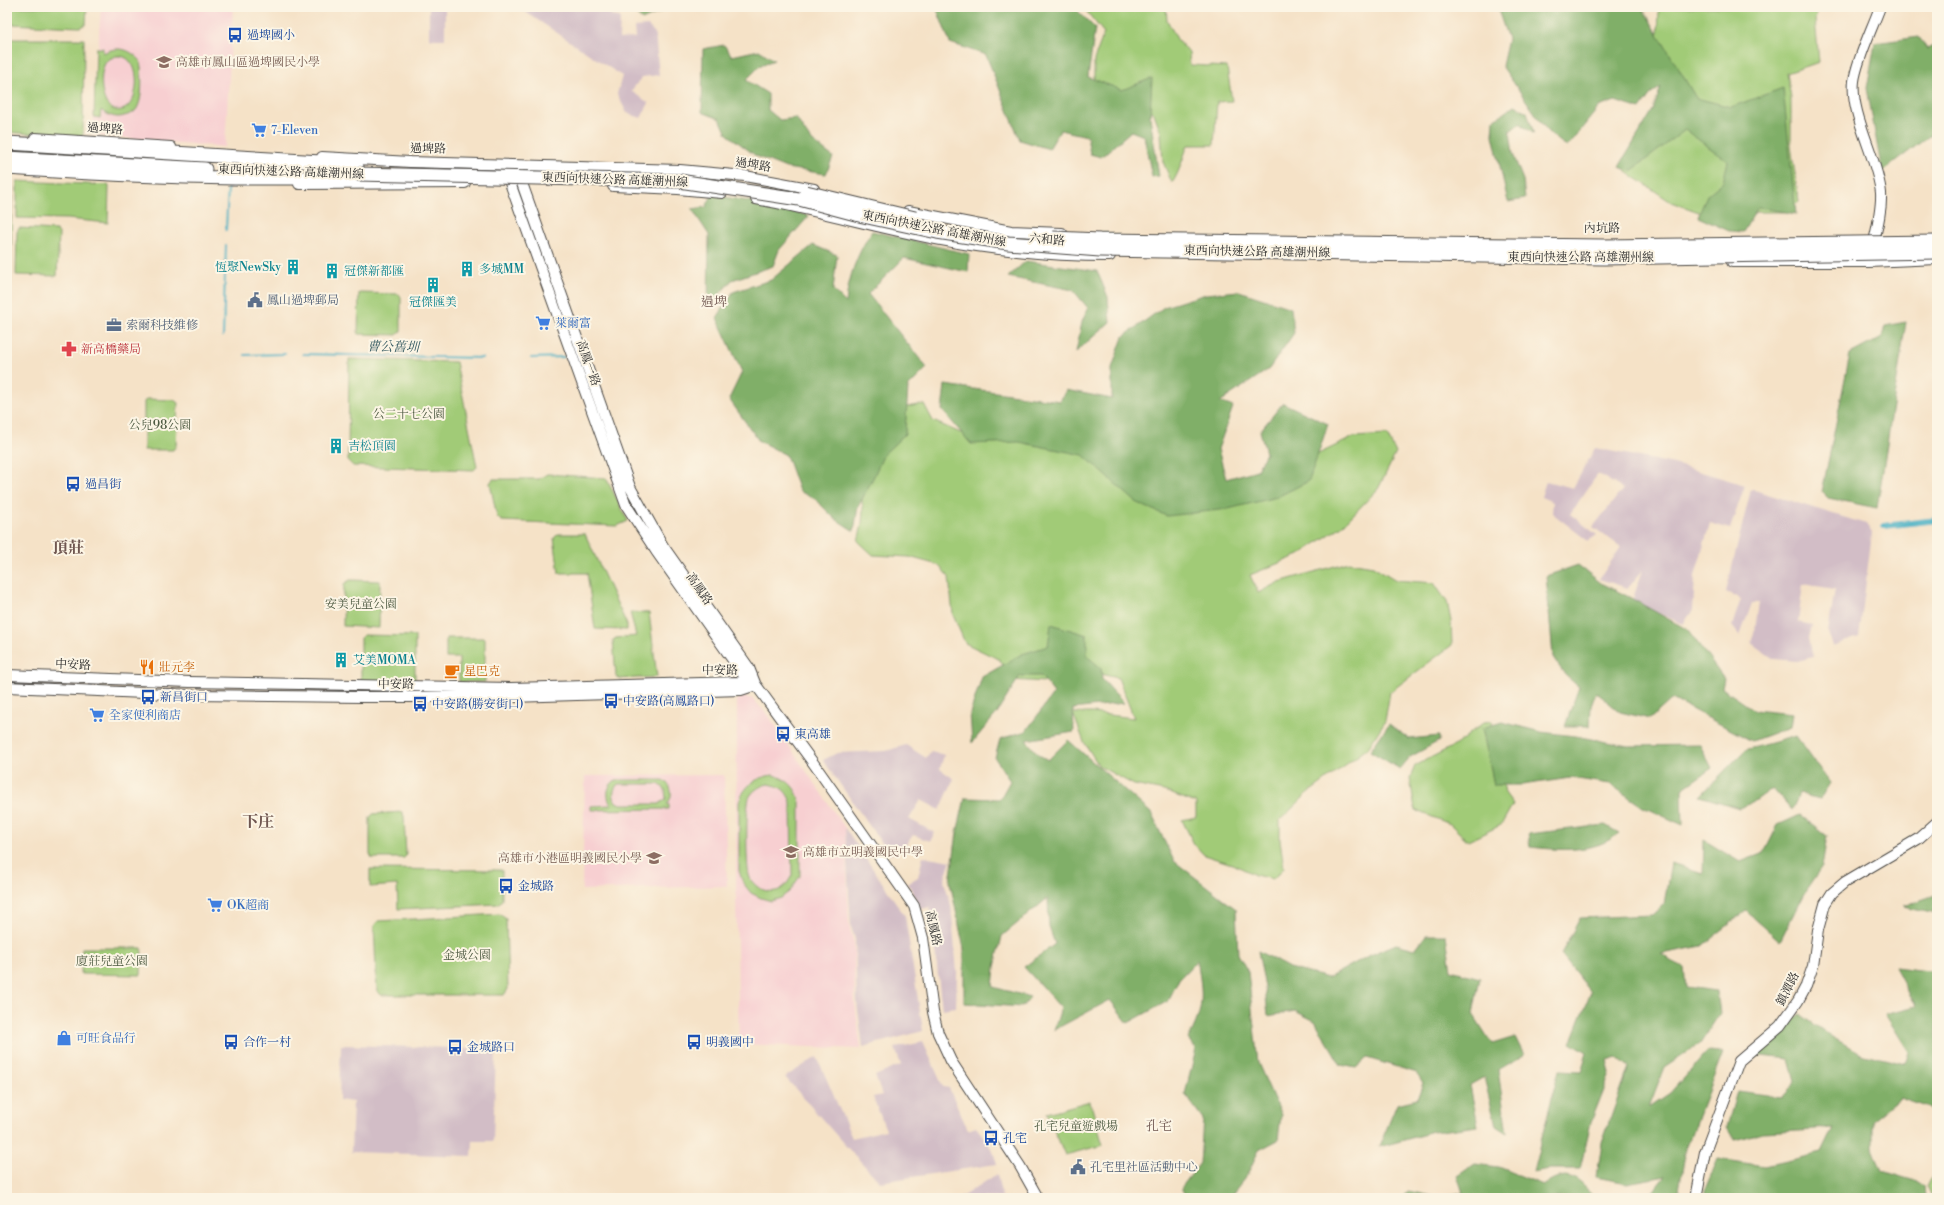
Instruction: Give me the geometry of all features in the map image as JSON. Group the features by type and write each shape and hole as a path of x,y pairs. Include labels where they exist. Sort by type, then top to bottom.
{"highway":[{"path":"7,143 321,162 357,170"},
{"name":"東西向快速公路 高雄潮州線","path":"7,150 357,170 679,181 799,199 863,216 944,233 1008,243 1100,250 1604,258 1937,252"},
{"name":"東西向快速公路 高雄潮州線","path":"7,158 268,172 357,170 679,173 734,179 801,191 938,224 1018,236 1100,240 1603,246 1937,242"},
{"path":"7,168 114,175 321,178 357,170"}],"street":[{"path":"1880,7 1854,81 1854,98 1876,169 1881,193 1869,262 1903,259 1937,259"},
{"name":"過埤路","path":"7,137 410,162 680,170 744,176 847,197"},
{"name":"高鳳一路","path":"499,164 510,183 626,505"},
{"name":"高鳳一路","path":"514,164 523,183 622,465 637,500"},
{"path":"7,174 113,180 243,184 523,183"},
{"name":"六和路","path":"523,183 678,189 732,194 936,239 1007,250 1098,256 1604,262 1869,262"},
{"name":"六和路","path":"847,197 938,218 1012,231 1100,235 1267,237"},
{"name":"內坑路","path":"1267,237 1603,241 1874,240 1937,237"},
{"name":"高鳳路","path":"637,500 663,546 749,668 756,685"},
{"name":"高鳳路","path":"626,505 656,551 742,673 756,685 814,764 914,906 923,938 933,1012 944,1047 951,1061 1020,1166 1038,1198"},
{"name":"中安路","path":"7,676 361,686 511,688 740,682 756,685"},
{"name":"中安路","path":"7,687 190,695 511,697 741,690 756,685"},
{"name":"鎮潭路","path":"1696,1198 1705,1152 1739,1062 1780,1026 1798,1001 1806,986 1813,966 1818,930 1825,904 1832,893 1845,882 1918,839 1937,822"}],"shaded area":[{"name":"高雄市鳳山區過埤國民小學","path":"101,7 233,7 225,147 92,135"},
{"path":"429,7 445,7 445,39 429,39"},
{"path":"518,7 611,7 611,16 620,17 619,39 635,38 634,27 648,26 655,33 659,75 642,77 631,91 649,103 641,118 627,113 617,94 622,76"},
{"path":"1595,448 1674,464 1745,485 1730,529 1710,523 1695,576 1693,610 1683,624 1632,601 1643,570 1628,588 1599,579 1621,547 1593,527 1623,489 1598,474 1570,514 1597,535 1588,541 1552,513 1553,502 1541,497 1546,481 1573,488"},
{"path":"1751,489 1866,524 1872,533 1859,637 1832,646 1828,632 1835,589 1803,584 1798,622 1812,625 1809,638 1813,657 1797,661 1774,659 1751,643 1759,603 1752,603 1740,636 1732,626 1741,599 1726,592"},
{"name":"高雄市立明義國民中學","path":"744,697 753,699 770,718 845,828 849,926 854,943 855,1004 861,1049 739,1044 736,894 737,700"},
{"path":"906,745 926,758 931,751 944,755 940,769 954,779 940,810 921,800 909,819 935,833 930,841 913,835 906,845 890,855 823,760 837,753 886,751"},
{"name":"高雄市小港區明義國民小學","path":"724,775 727,886 582,890 585,776"},
{"path":"845,828 905,916 923,1031 863,1047 857,1003 855,939 851,927"},
{"path":"923,856 951,861 944,881 951,905 957,973 956,1007 942,1009 930,907 921,909 908,883 918,877"},
{"path":"923,1042 943,1087 949,1088 968,1130 976,1127 996,1157 996,1164 880,1182 844,1144 785,1077 817,1057 852,1138 886,1130 873,1097 882,1095 875,1076 901,1065 895,1048"},
{"path":"341,1045 496,1049 493,1141 473,1141 472,1156 351,1152 353,1102 339,1100"},
{"path":"997,1174 1002,1198 960,1198"}],"green space":[{"path":"7,7 87,7 86,24 80,27 8,24"},
{"path":"628,7 700,7 701,9 667,9 642,20"},
{"path":"936,7 1074,7 1095,28 1088,77 1122,90 1152,78 1150,117 1159,176 1152,177 1144,136 1131,131 1101,157 1090,154 1087,136 1060,130 1049,149 1020,140 986,55 950,43"},
{"path":"1083,7 1166,7 1167,20 1177,39 1189,53 1190,65 1227,67 1232,101 1217,102 1214,145 1188,145 1179,170 1172,183 1163,162 1161,133 1154,113 1143,106 1094,84 1094,60 1104,33"},
{"path":"1497,7 1642,7 1696,98 1731,107 1783,88 1796,214 1758,207 1743,232 1729,231 1698,217 1707,195 1723,182 1728,161 1685,130 1631,171 1619,167 1653,110 1661,87 1650,95 1640,109 1615,101 1599,107 1567,147 1548,132 1502,66 1508,39"},
{"path":"1659,7 1820,7 1815,19 1819,62 1787,73 1791,98 1791,146 1799,202 1784,212 1755,212 1729,223 1671,202 1624,170 1660,132 1681,105 1658,41"},
{"path":"1919,37 1927,49 1937,44 1937,130 1882,172 1867,88 1875,43"},
{"path":"7,39 84,39 83,135 78,138 7,132"},
{"path":"724,45 732,56 759,50 774,60 761,65 746,80 768,94 768,110 780,120 796,118 810,139 833,157 826,174 786,168 756,156 727,134 720,119 702,112 703,49"},
{"path":"96,48 103,48 103,53 113,49 123,49 136,56 140,60 142,79 138,107 133,113 121,117 112,116 101,110 100,118 94,117","holes":["116,56 126,58 133,65 136,75 136,87 133,98 128,106 121,110 111,108 107,105 103,93 102,72 106,62 109,59"]},
{"path":"1515,105 1527,112 1534,134 1520,123 1510,131 1513,154 1523,180 1525,199 1508,202 1493,135 1494,120"},
{"path":"17,181 109,185 108,223 67,219 17,218"},
{"path":"7,183 12,183 10,325 7,329"},
{"path":"712,195 772,205 809,216 779,250 773,266 732,280 708,307 709,235 692,209 706,207"},
{"path":"19,228 56,230 59,233 57,276 16,275 17,232"},
{"path":"872,231 969,254 968,272 904,258 868,294 927,368 908,387 905,434 884,454 858,507 854,531 834,518 815,499 799,491 786,455 759,441 729,399 742,372 717,318 733,292 771,280 813,245 837,255 833,290 846,303 854,265 862,247"},
{"path":"1026,261 1097,271 1108,297 1110,322 1076,352 1082,322 1088,308 1073,290 1008,277"},
{"path":"1239,291 1291,308 1294,333 1269,369 1220,402 1233,407 1218,449 1226,479 1257,470 1266,453 1260,431 1283,403 1328,424 1309,481 1277,497 1228,509 1167,516 1137,503 1083,455 1019,442 971,444 942,410 945,385 1060,401 1066,390 1112,399 1112,368 1123,337 1164,307 1206,294"},
{"path":"359,293 399,294 401,297 401,331 397,335 358,334"},
{"path":"1906,322 1877,508 1828,498 1822,492 1850,354 1882,337 1885,326"},
{"name":"公二十七公園","path":"349,359 456,362 477,467 474,470 353,466 348,461"},
{"name":"公兒98公園","path":"146,399 174,400 178,403 176,446 173,450 144,450 144,402"},
{"path":"924,404 933,421 972,438 1046,430 1169,504 1314,456 1354,437 1387,435 1396,453 1378,489 1342,526 1299,555 1250,575 1258,593 1279,582 1349,562 1373,566 1396,580 1434,583 1447,602 1451,621 1452,645 1390,692 1385,721 1368,748 1307,794 1280,820 1280,840 1284,868 1273,879 1255,875 1235,865 1204,855 1194,844 1182,820 1196,817 1196,803 1164,791 1134,785 1099,766 1084,742 1073,713 1092,713 1134,718 1118,678 1083,670 1046,682 1011,680 1000,660 965,643 953,615 949,577 938,565 909,557 873,555 858,541 862,525 863,510 860,480 907,407"},
{"path":"547,474 606,478 628,521 617,526 502,521 497,517 490,483 493,479 539,479"},
{"path":"558,534 585,534 627,625 627,630 595,629 587,573 559,573 554,538"},
{"path":"1578,565 1601,583 1688,630 1724,679 1722,688 1754,710 1792,714 1790,727 1752,741 1672,699 1650,719 1620,712 1596,692 1591,706 1590,726 1565,726 1579,687 1565,675 1553,657 1546,576"},
{"name":"安美兒童公園","path":"350,580 380,581 379,628 343,626 344,584"},
{"path":"630,612 649,613 657,677 618,679 616,676 613,640 616,638 636,636"},
{"path":"1051,624 1087,635 1087,656 1101,668 1102,679 1124,703 1073,709 1074,732 1026,740 1039,755 1048,760 1068,740 1151,813 1174,861 1236,909 1238,954 1248,972 1258,1063 1281,1115 1278,1140 1259,1150 1245,1179 1230,1198 1187,1198 1181,1188 1200,1163 1203,1119 1185,1094 1196,1049 1188,1039 1194,1028 1201,1001 1201,982 1197,960 1179,979 1168,1001 1128,1023 1110,1000 1054,1030 1061,1008 1024,967 1055,944 1049,927 1048,898 1002,936 995,967 993,987 1030,997 1022,1007 964,1003 964,949 950,882 957,833 965,798 1000,799 1010,781 995,758 1000,739 1026,731 1054,693 1041,676 1020,676 997,713 972,743 970,713 982,677 1022,654 1048,646"},
{"path":"363,635 415,636 415,682 364,682 361,679 361,638"},
{"path":"446,638 485,638 485,682 459,682 459,658 446,658"},
{"path":"1492,721 1505,793 1513,804 1501,825 1468,841 1450,824 1415,810 1410,778 1415,766 1457,744 1484,722"},
{"path":"1502,722 1541,732 1575,736 1628,746 1700,745 1712,768 1682,789 1683,825 1643,807 1610,784 1571,778 1522,785 1494,785 1482,728"},
{"path":"1389,724 1409,739 1439,736 1439,741 1410,757 1400,769 1370,751"},
{"path":"1796,736 1830,783 1820,799 1799,794 1792,810 1773,788 1752,803 1739,808 1700,796 1745,750"},
{"path":"773,775 791,784 800,802 800,876 790,891 781,898 771,901 751,893 743,883 739,871 739,802 747,787 756,780","holes":["768,784 780,787 787,794 791,802 792,875 783,888 776,891 766,891 757,887 749,875 747,860 747,812 749,798 753,793 760,787"]},
{"path":"616,780 663,780 666,782 671,791 671,798 667,804 669,805 669,809 591,810 591,806 611,805 608,798 608,791 613,782","holes":["618,784 659,784 665,789 666,799 659,804 621,804 616,802 614,797 614,790"]},
{"path":"402,812 404,816 406,856 404,858 372,858 370,854 370,817 373,814"},
{"path":"1800,815 1827,836 1822,867 1803,895 1780,941 1746,911 1702,946 1661,954 1684,968 1686,987 1717,991 1720,1013 1700,1044 1664,1068 1649,1107 1670,1093 1706,1052 1723,1053 1686,1148 1678,1196 1651,1194 1665,1176 1627,1183 1597,1177 1602,1142 1629,1067 1617,1057 1607,1060 1610,1074 1591,1122 1580,1169 1550,1169 1533,1172 1559,1070 1581,1071 1587,1053 1571,1043 1591,992 1561,954 1580,918 1652,915 1664,904 1671,863 1703,873 1704,840 1740,862 1764,853 1778,825"},
{"path":"1605,825 1619,833 1609,840 1599,844 1576,849 1530,847 1528,834"},
{"path":"370,869 502,870 502,900 498,904 398,909 397,885 370,887"},
{"path":"1937,893 1937,913 1904,906 1935,895"},
{"name":"金城公園","path":"500,914 506,919 508,989 504,995 381,995 377,990 374,926 378,921"},
{"path":"1426,935 1446,935 1451,970 1480,978 1473,1014 1492,1044 1515,1037 1524,1055 1498,1070 1507,1133 1496,1126 1484,1077 1470,1085 1478,1126 1433,1132 1379,1147 1397,1104 1417,1099 1423,1083 1417,1073 1367,1058 1356,1068 1341,1065 1315,1021 1295,1011 1268,1016 1265,988 1258,951 1289,968 1328,978 1368,956 1396,944 1415,949"},
{"name":"廈莊兒童公園","path":"82,948 142,948 141,975 81,974"},
{"path":"1895,967 1937,972 1937,1115 1928,1108 1900,1098 1873,1120 1873,1147 1882,1171 1915,1181 1924,1187 1925,1198 1705,1198 1705,1189 1718,1159 1764,1166 1821,1153 1833,1128 1763,1132 1735,1140 1727,1127 1737,1091 1782,1097 1795,1082 1789,1059 1751,1055 1800,1014 1832,1037 1860,1053 1905,1064 1909,1052 1885,1014 1916,1006"},
{"name":"孔宅兒童遊戲場","path":"1090,1101 1103,1145 1065,1155 1047,1113"},
{"path":"1475,1164 1499,1167 1543,1185 1552,1180 1566,1176 1578,1181 1596,1198 1448,1198 1450,1195 1463,1192 1457,1176"},
{"path":"1937,1173 1937,1198 1932,1198 1927,1187 1933,1175"},
{"path":"1408,1191 1440,1198 1402,1198"}],"waterway":[{"name":"曹公舊圳","path":"226,230 228,187"},
{"name":"曹公舊圳","path":"223,336 226,245"},
{"name":"曹公舊圳","path":"245,355 285,354"},
{"name":"曹公舊圳","path":"303,354 482,358"},
{"name":"曹公舊圳","path":"531,358 564,357"},
{"path":"1884,526 1937,520"}],"place":[{"name":"過埤國小","path":"235,35"},
{"name":"高雄市鳳山區過埤國民小學","path":"164,62"},
{"name":"7-Eleven","path":"259,130"},
{"name":"恆聚NewSky","path":"293,267"},
{"name":"多城MM","path":"467,269"},
{"name":"冠傑新都匯","path":"332,271"},
{"name":"冠傑匯美","path":"433,285"},
{"name":"鳳山過埤郵局","path":"255,300"},
{"name":"萊爾富","path":"543,323"},
{"name":"索爾科技維修","path":"114,325"},
{"name":"新高橋藥局","path":"69,349"},
{"name":"吉松頂園","path":"336,446"},
{"name":"過昌街","path":"73,484"},
{"name":"艾美MOMA","path":"341,660"},
{"name":"壯元李","path":"147,667"},
{"name":"星巴克","path":"452,671"},
{"name":"新昌街口","path":"148,697"},
{"name":"中安路(高鳳路口)","path":"611,701"},
{"name":"中安路(勝安街口)","path":"420,704"},
{"name":"全家便利商店","path":"97,715"},
{"name":"東高雄","path":"783,734"},
{"name":"高雄市立明義國民中學","path":"791,852"},
{"name":"高雄市小港區明義國民小學","path":"654,858"},
{"name":"金城路","path":"506,886"},
{"name":"OK超商","path":"215,905"},
{"name":"可旺食品行","path":"64,1038"},
{"name":"合作一村","path":"231,1042"},
{"name":"明義國中","path":"694,1042"},
{"name":"金城路口","path":"455,1047"},
{"name":"孔宅","path":"991,1138"},
{"name":"孔宅里社區活動中心","path":"1078,1167"}],"district":[{"name":"過埤","path":"714,302"},
{"name":"頂莊","path":"68,548"},
{"name":"下庄","path":"258,822"},
{"name":"孔宅","path":"1159,1126"}]}
